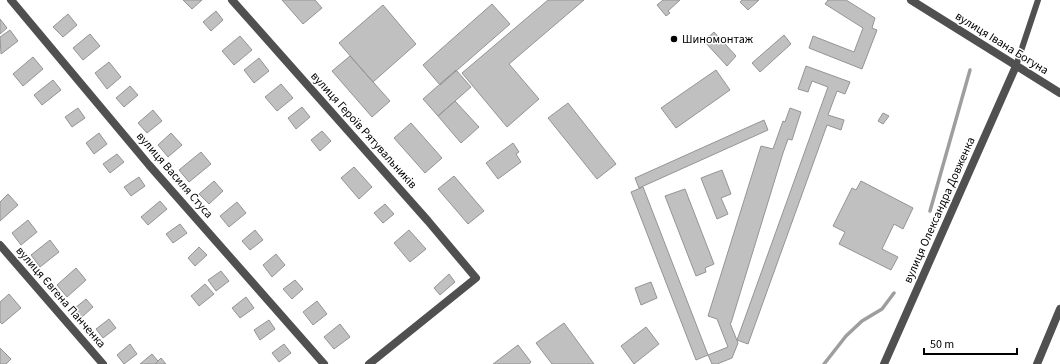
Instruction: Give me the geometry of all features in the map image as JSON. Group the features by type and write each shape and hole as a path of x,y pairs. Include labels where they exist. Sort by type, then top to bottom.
{"street":[{"name":"вулиця Василя Стуса","path":"11,0 149,165 324,364"},
{"name":"вулиця Героїв Рятувальників","path":"232,0 428,221 476,278 369,364"},
{"name":"вулиця Івана Богуна","path":"911,0 1060,93"},
{"name":"вулиця Олександра Довженка","path":"884,364 1016,66"},
{"name":"вулиця Євгена Панченка","path":"0,245 103,364"},
{"path":"1036,364 1060,309"}],"lane":[{"path":"1016,66 1038,0"}],"building":[{"path":"183,0 202,0 192,9"},
{"path":"282,0 315,0 322,8 303,24"},
{"path":"548,0 584,0 509,64 539,99 507,127 462,73"},
{"path":"663,0 680,0 668,11 670,13 666,16 657,5"},
{"path":"742,0 759,0 748,10 740,2"},
{"path":"828,0 846,0 875,18 872,28 877,30 862,69 809,48 813,36 854,52 863,28 825,4"},
{"path":"492,4 510,24 440,85 423,65"},
{"path":"383,5 416,44 373,82 339,43"},
{"path":"216,11 223,20 211,31 203,22"},
{"path":"68,14 77,25 63,37 53,27"},
{"path":"0,19 7,28 0,34"},
{"path":"10,30 18,41 1,54 0,37"},
{"path":"714,32 736,56 727,66 704,41"},
{"path":"90,34 100,46 83,60 73,48"},
{"path":"784,35 791,44 760,72 752,63"},
{"path":"240,36 252,50 234,65 222,51"},
{"path":"350,56 390,101 372,117 332,71"},
{"path":"33,57 43,69 23,86 13,74"},
{"path":"259,58 269,71 254,83 244,70"},
{"path":"109,62 121,77 107,89 95,73"},
{"path":"806,66 850,82 845,94 837,91 828,115 844,120 841,130 827,125 748,344 737,340 828,87 812,81 808,92 798,89"},
{"path":"456,70 471,87 438,116 423,99"},
{"path":"716,70 730,90 676,128 661,108"},
{"path":"53,80 61,90 42,105 34,95"},
{"path":"281,84 293,98 277,111 265,97"},
{"path":"130,86 138,95 124,107 116,98"},
{"path":"455,101 479,127 461,143 438,116"},
{"path":"568,103 616,164 597,179 548,118"},
{"path":"302,107 310,117 296,129 288,118"},
{"path":"78,108 85,118 72,127 65,117"},
{"path":"790,108 801,112 792,140 788,139 783,153 730,323 738,343 732,358 717,364 712,364 708,355 728,347 717,319 708,316 761,146 773,149 783,121 785,122"},
{"path":"153,110 162,121 147,133 138,123"},
{"path":"883,113 889,116 883,124 878,121"},
{"path":"764,120 768,130 639,188 635,178"},
{"path":"411,123 442,158 425,173 394,138"},
{"path":"322,131 331,141 320,151 311,140"},
{"path":"99,133 107,144 94,154 86,143"},
{"path":"171,133 182,145 168,157 158,145"},
{"path":"513,143 519,152 516,154 521,162 498,179 486,163"},
{"path":"201,152 211,164 189,182 179,170"},
{"path":"117,154 124,162 110,173 103,164"},
{"path":"354,167 372,187 359,199 341,178"},
{"path":"722,170 731,194 721,198 728,214 717,219 701,178"},
{"path":"454,176 484,211 468,224 438,189"},
{"path":"139,177 145,186 131,196 124,187"},
{"path":"214,181 223,191 209,204 199,194"},
{"path":"861,181 913,208 903,229 894,224 882,249 898,257 891,270 839,244 845,232 833,226 852,188 856,190"},
{"path":"643,187 708,355 696,360 631,192"},
{"path":"685,189 714,264 705,268 706,272 696,276 665,196"},
{"path":"8,194 18,205 0,221 0,202"},
{"path":"160,201 167,209 148,225 141,217"},
{"path":"237,202 246,213 229,227 220,216"},
{"path":"385,204 394,214 383,223 374,213"},
{"path":"28,220 37,232 21,245 12,233"},
{"path":"180,224 187,233 173,243 166,234"},
{"path":"255,230 263,240 250,250 242,241"},
{"path":"409,230 426,249 410,262 394,243"},
{"path":"50,240 59,252 40,267 31,255"},
{"path":"199,247 207,255 195,266 188,258"},
{"path":"276,254 285,265 272,277 263,265"},
{"path":"76,268 86,280 67,297 57,285"},
{"path":"221,271 229,281 216,291 208,280"},
{"path":"449,274 455,282 440,295 434,288"},
{"path":"295,280 303,289 292,299 283,289"},
{"path":"651,282 657,298 641,305 635,288"},
{"path":"205,284 214,294 199,306 191,296"},
{"path":"9,294 21,308 2,324 0,322 0,302"},
{"path":"246,297 254,308 240,318 232,308"},
{"path":"86,299 93,307 82,317 75,308"},
{"path":"317,301 327,314 313,325 303,312"},
{"path":"109,319 116,328 103,338 96,329"},
{"path":"269,320 275,329 260,340 254,330"},
{"path":"564,323 594,364 552,364 536,343"},
{"path":"340,324 350,337 334,349 324,337"},
{"path":"646,327 659,344 634,364 621,346"},
{"path":"130,344 137,354 124,364 117,355"},
{"path":"284,344 291,353 279,362 272,353"},
{"path":"518,345 531,362 529,364 493,364"},
{"path":"0,348 11,359 6,364 0,364"},
{"path":"152,354 158,361 155,364 140,364"},
{"path":"161,358 166,364 155,364"}],"waterway":[{"path":"930,211 970,70"},
{"path":"824,364 846,336 862,321 882,309 894,293"}],"place":[{"name":"Шиномонтаж","path":"674,39"}]}
